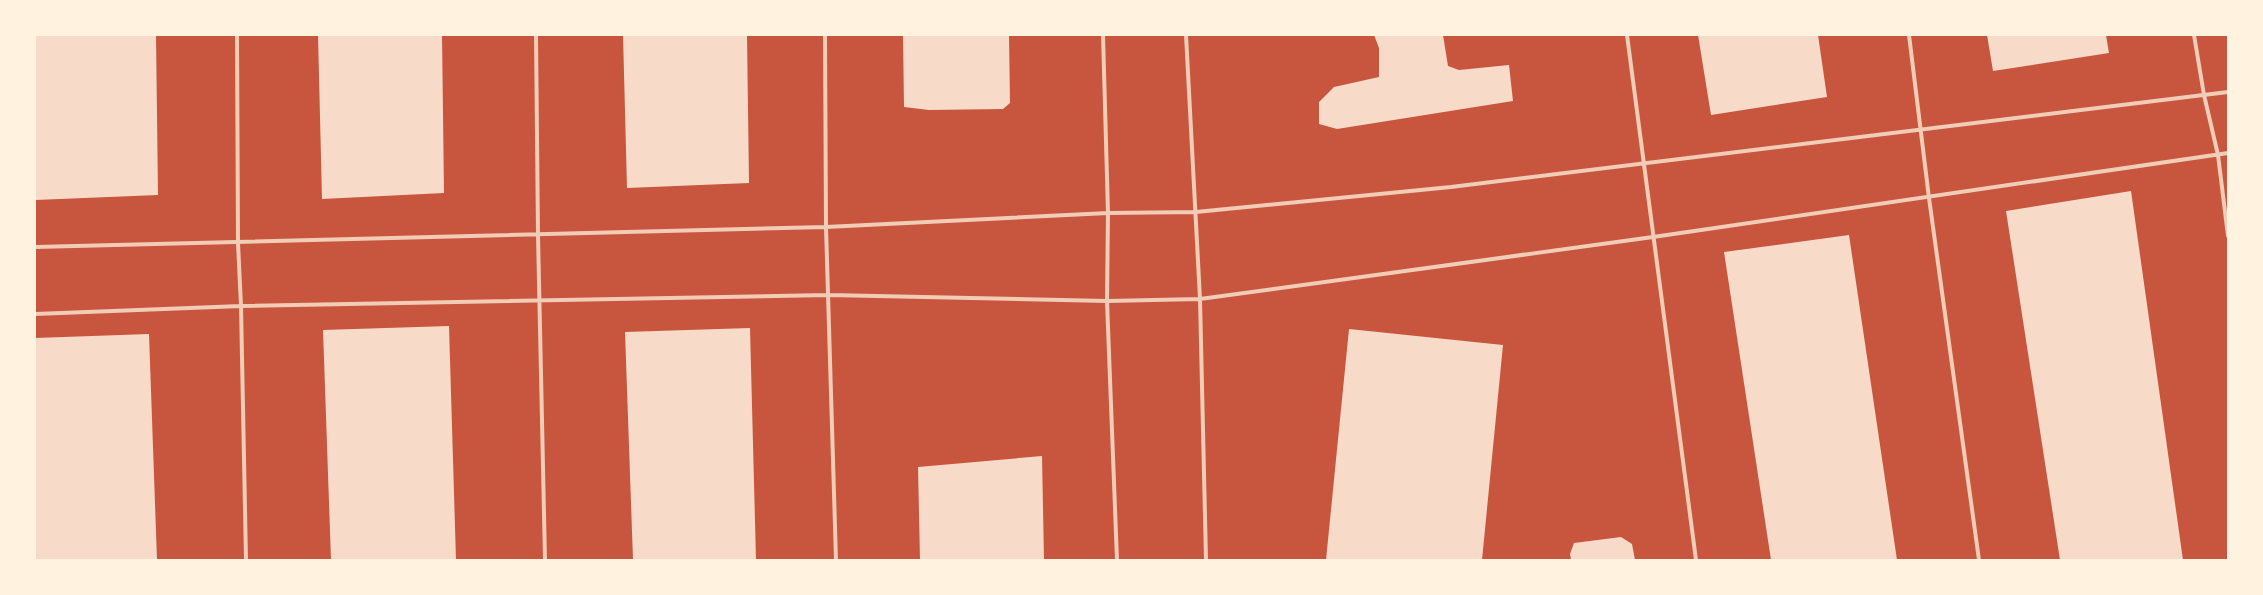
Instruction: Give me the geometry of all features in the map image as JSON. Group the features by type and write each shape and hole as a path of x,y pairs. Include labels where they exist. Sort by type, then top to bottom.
{"street":[{"path":"237,35 238,242 241,306 246,560"},
{"path":"536,35 538,235 541,299 545,560"},
{"path":"825,35 826,227 836,560"},
{"path":"1103,35 1108,213 1107,301 1117,560"},
{"path":"1186,35 1200,299 1206,560"},
{"path":"1627,35 1696,560"},
{"path":"1909,35 1929,198 1979,560"},
{"path":"2194,35 2204,94 2218,155 2228,236"},
{"path":"35,246 826,227 1108,213 1196,212 1451,186 1643,164 2228,92"},
{"path":"35,314 241,306 541,299 829,295 1107,301 1200,299 1929,198 1990,187 2228,154"}],"building":[{"path":"35,35 156,35 158,195 35,200"},
{"path":"318,35 442,35 444,193 322,199"},
{"path":"623,35 747,35 749,183 627,188"},
{"path":"903,35 1009,35 1010,103 1003,109 929,110 904,107"},
{"path":"1374,35 1443,35 1448,66 1459,70 1509,65 1513,101 1337,129 1319,124 1319,102 1334,87 1379,77 1379,48"},
{"path":"1698,35 1818,35 1827,97 1711,115"},
{"path":"1987,35 2106,35 2109,53 1993,71"},
{"path":"2131,191 2183,560 2060,560 2006,211"},
{"path":"1849,235 1897,560 1771,560 1724,252"},
{"path":"449,326 456,560 331,560 323,330"},
{"path":"750,328 756,560 633,560 625,332"},
{"path":"1349,329 1503,345 1482,560 1326,560"},
{"path":"149,334 157,560 35,560 35,338"},
{"path":"1042,456 1044,560 920,560 918,467"},
{"path":"1621,537 1632,544 1635,560 1571,560 1570,554 1574,543"}]}
